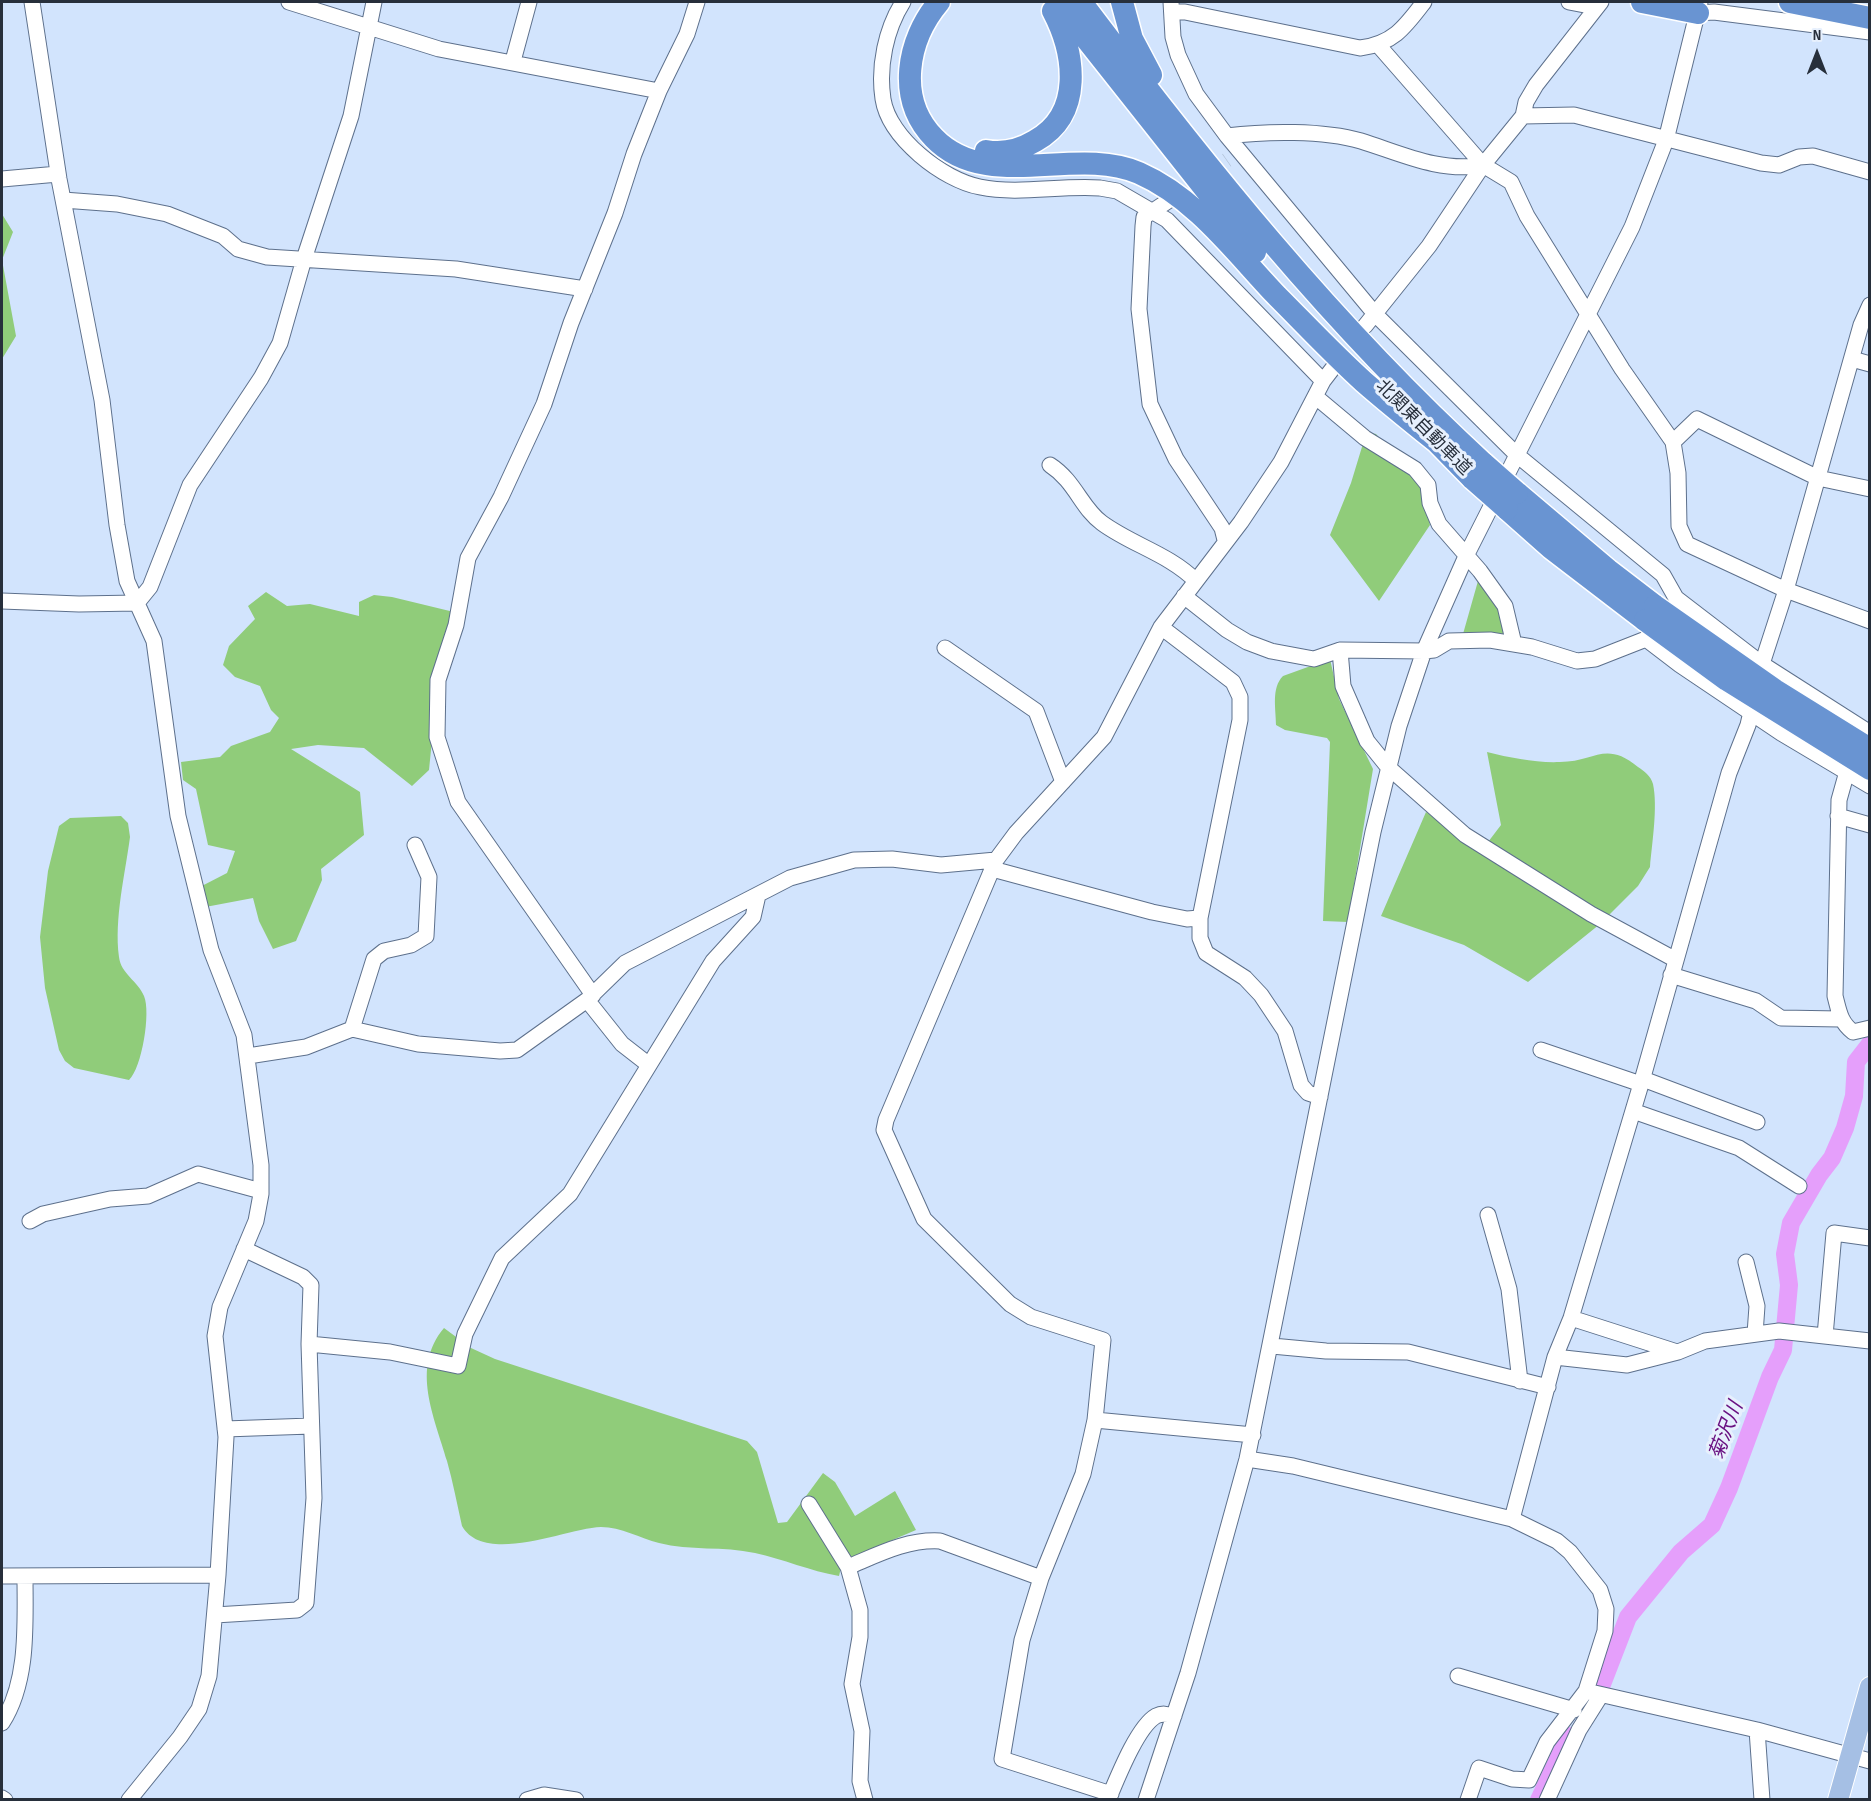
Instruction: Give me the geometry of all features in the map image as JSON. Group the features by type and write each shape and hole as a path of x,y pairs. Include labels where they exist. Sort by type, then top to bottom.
{"highway":[{"path":"939,2 918,34 909,83 914,106 934,138 958,155 988,164 1094,162 1138,173 1165,188 1201,216 1363,382 1437,443"},
{"path":"954,2 930,41 925,57 924,94 929,109 946,132 973,148 990,152 1024,147 1039,139 1053,128 1068,100 1071,85 1069,53 1059,23 1048,2"},
{"name":"北関東自動車道","path":"1057,2 1244,240 1437,443 1478,471"},
{"name":"北関東自動車道","path":"1081,2 1209,167 1299,275 1478,471 1512,501 1608,570 1655,616 1736,686 1869,769"},
{"path":"1122,2 1132,39 1152,77 1261,217 1299,275"},
{"path":"1642,2 1699,7"},
{"path":"1791,2 1869,18"},
{"path":"1842,2 1869,7"},
{"name":"北関東自動車道","path":"1655,616 1869,749"}],"main road":[{"path":"1838,1800 1869,1687"}],"street":[{"path":"32,2 58,174 102,400 117,525 127,581 154,641 178,816 211,950 236,1013 248,1056 261,1165 261,1191 256,1221 220,1307 215,1336 225,1429 218,1575 209,1676 199,1709 180,1737 129,1800"},
{"path":"289,2 439,49 513,61 659,91"},
{"path":"2,601 79,604 137,603 150,588 190,484 277,350 351,116 374,2"},
{"path":"513,61 529,2"},
{"path":"649,1065 622,1044 458,802 437,737 438,680 456,625 468,558 501,497 544,404 659,91 687,34 697,2"},
{"path":"903,2 888,32 882,62 883,100 899,132 930,164 964,184 983,188 1100,188 1117,191 1154,211 1199,252 1323,381"},
{"path":"1184,596 1227,630 1247,642 1271,651 1314,659 1340,650 1424,651 1434,650 1449,641 1490,640 1577,661 1595,659 1655,616 1663,575 1517,455 1375,314 1227,135 1188,80 1173,37 1171,7 1185,12 1360,48 1379,45 1397,33 1424,2"},
{"path":"1569,2 1598,5"},
{"path":"1365,326 1430,246 1482,165 1523,116 1526,102 1536,85 1598,5"},
{"path":"1146,1800 1174,1716 1248,1459 1388,767 1424,651 1467,554 1632,227 1666,140 1699,7 1714,12 1869,32"},
{"path":"1379,45 1482,165 1511,182 1527,216 1622,369 1673,442 1678,473 1679,526 1687,543 1786,590 1869,621"},
{"path":"1523,116 1574,116 1761,163 1779,165 1799,157 1813,156 1869,172"},
{"path":"1227,135 1258,132 1346,138 1422,161 1469,168 1482,165"},
{"path":"1227,160 1240,152"},
{"path":"2,179 58,174"},
{"path":"63,200 117,204 167,214 222,236 238,249 267,257 456,269 585,289"},
{"path":"1168,201 1144,217 1143,226 1138,309 1150,404 1176,459 1222,528 1225,540"},
{"path":"1512,1519 1555,1357 1571,1318 1642,1081 1718,807 1751,713 1762,664 1786,590 1869,305"},
{"path":"1852,360 1869,364"},
{"path":"1174,1716 1163,1714 1151,1720 1130,1753 1109,1797 1002,1759 1022,1640 1041,1578 1083,1474 1095,1420 1103,1340 1031,1317 1010,1304 924,1220 884,1130 886,1120 994,863 1016,833 1104,737 1161,627 1225,540 1241,522 1281,462 1323,381 1333,368"},
{"path":"1316,397 1365,438 1415,469 1428,485 1430,503 1439,524 1467,554 1505,606 1514,644"},
{"path":"1673,442 1697,420 1818,478 1869,489"},
{"path":"1050,465 1068,479 1100,522 1171,560 1196,581"},
{"path":"1655,616 1762,664 1869,733 1847,772 1838,816 1835,996 1840,1019 1853,1032 1869,1028"},
{"path":"1655,616 1751,713 1869,786"},
{"path":"1161,627 1233,682 1240,697 1240,720 1200,918 1200,938 1206,953 1245,978 1261,995 1285,1031 1301,1085 1308,1093 1320,1097"},
{"path":"945,648 1036,711 1063,782"},
{"path":"1340,650 1343,686 1367,741 1388,767 1409,783 1446,820 1483,847 1673,968 1756,1001 1781,1018 1840,1019"},
{"path":"1838,816 1869,825"},
{"path":"352,1029 374,959 384,951 411,945 426,936 429,877 415,845"},
{"path":"248,1056 306,1047 352,1029 418,1044 500,1052 517,1050 590,997 625,963 790,878 855,860 892,859 941,865 994,863"},
{"path":"994,863 996,870 1152,912 1186,919 1200,918"},
{"path":"309,1344 390,1352 458,1366 465,1334 502,1258 570,1194 713,961 753,917 758,895"},
{"path":"1541,1050 1642,1081 1757,1122"},
{"path":"1633,1111 1739,1148 1799,1186"},
{"path":"30,1221 43,1214 110,1199 148,1196 198,1174 261,1191"},
{"path":"1488,1215 1509,1289 1520,1381"},
{"path":"1825,1336 1834,1233 1869,1234"},
{"path":"215,1615 236,1611 297,1610 306,1603 314,1498 309,1344 311,1285 303,1277 244,1250"},
{"path":"1746,1262 1757,1306 1755,1334"},
{"path":"1571,1318 1678,1352"},
{"path":"1555,1357 1627,1365 1678,1352 1705,1341 1779,1331 1869,1341"},
{"path":"1272,1346 1326,1351 1408,1352 1548,1387"},
{"path":"1095,1420 1253,1435"},
{"path":"225,1429 311,1426"},
{"path":"1248,1459 1293,1466 1512,1519 1557,1540 1570,1552 1600,1590 1606,1609 1605,1631 1593,1693 1547,1800"},
{"path":"809,1504 848,1567 860,1610 861,1637 852,1684 862,1731 860,1781 865,1800"},
{"path":"848,1567 903,1546 926,1540 940,1541 1041,1578"},
{"path":"2,1576 218,1575"},
{"path":"2,1723 16,1690 23,1651 25,1576"},
{"path":"1458,1676 1574,1710"},
{"path":"1468,1800 1479,1768 1512,1779 1529,1780 1547,1742 1574,1710 1593,1693"},
{"path":"1593,1693 1756,1730 1869,1761"},
{"path":"1756,1730 1762,1800"},
{"path":"526,1800 544,1795 576,1800"}],"green space":[{"path":"2,214 13,232 2,260"},
{"path":"2,260 16,336 2,359"},
{"path":"1371,433 1376,434 1421,488 1430,525 1379,601 1330,535 1351,483 1365,437"},
{"path":"1478,581 1499,609 1509,641 1463,634"},
{"path":"266,592 287,606 310,604 359,616 359,602 374,595 392,597 458,613 438,680 429,770 412,786 364,748 318,745 291,749 360,792 364,835 321,869 322,880 296,941 273,949 259,921 253,898 200,908 196,889 227,873 235,851 208,845 196,789 183,780 181,762 220,757 231,746 270,732 279,718 271,710 260,686 235,677 223,665 229,646 255,619 248,606"},
{"path":"1330,659 1339,699 1373,769 1348,922 1323,921 1330,742 1327,738 1285,730 1276,725 1277,686 1283,676"},
{"path":"1487,752 1524,760 1551,762 1572,761 1600,754 1617,755 1645,772 1653,784 1655,814 1650,867 1638,886 1600,924 1528,982 1464,945 1381,916 1426,812 1472,845 1485,846 1501,825"},
{"path":"121,816 128,823 130,837 119,912 119,957 126,973 144,996 146,1004 144,1040 138,1064 129,1080 74,1068 65,1061 59,1050 45,988 40,937 48,871 59,826 70,818"},
{"path":"444,1328 471,1348 495,1359 747,1441 757,1452 778,1523 787,1522 823,1473 835,1482 855,1516 895,1491 916,1530 843,1559 839,1576 755,1553 671,1545 608,1527 507,1544 489,1543 473,1538 462,1526 428,1393 428,1360 434,1343"}],"waterway":[{"name":"菊沢川","path":"1588,1705 1599,1692 1628,1617 1681,1552 1712,1525 1729,1488 1770,1377 1783,1350 1789,1285 1785,1254 1791,1223 1819,1175 1832,1158 1845,1128 1854,1096 1856,1062 1870,1044"},
{"name":"菊沢川","path":"1539,1800 1569,1736"}],"tunnel":[{"path":"1170,200 1227,160"}]}
